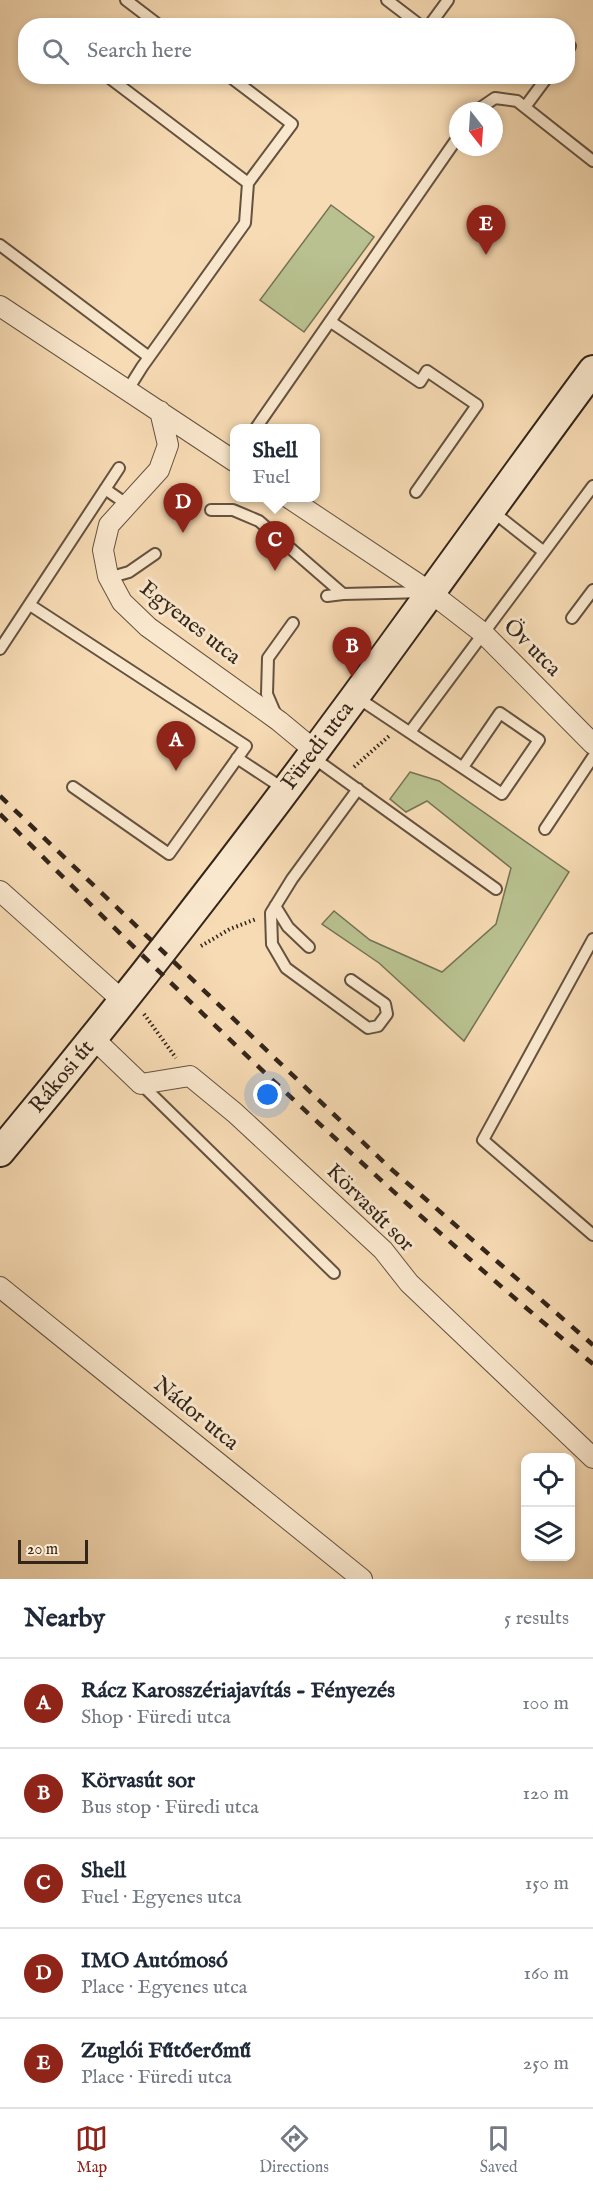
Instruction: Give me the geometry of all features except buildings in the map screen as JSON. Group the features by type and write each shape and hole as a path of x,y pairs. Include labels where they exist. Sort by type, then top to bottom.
{"main road":[{"name":"Füredi utca","path":"126,997 285,790 593,370"},
{"name":"Rákosi út","path":"0,1152 126,997"}],"street":[{"path":"0,306 230,457"},
{"name":"Egyenes utca","path":"160,411 168,445 159,470 109,525 103,550 108,578 122,602 148,627 279,721 312,752"},
{"path":"295,502 430,592"},
{"name":"Öv utca","path":"430,592 483,633 593,744"},
{"path":"0,891 126,997"},
{"path":"94,1039 141,1084 190,1076"},
{"name":"Körvasút sor","path":"190,1076 235,1113 383,1250 409,1283 593,1458"},
{"name":"Nádor utca","path":"0,1287 362,1579"}],"lane":[{"path":"126,0 143,18"},
{"path":"387,0 411,18"},
{"path":"435,18 448,0"},
{"path":"117,84 248,183"},
{"path":"127,391 245,224 248,183 292,124 239,84"},
{"path":"525,107 542,84"},
{"path":"489,102 495,98 517,101 593,161"},
{"path":"260,424 449,150"},
{"path":"0,245 149,357"},
{"path":"331,322 420,382 427,372 477,405 416,492"},
{"path":"0,649 119,468"},
{"path":"405,729 483,633 593,486"},
{"path":"105,489 128,505"},
{"path":"489,509 544,552"},
{"path":"211,510 233,510 259,521 343,594"},
{"path":"108,578 129,572 155,554"},
{"path":"572,618 593,590"},
{"path":"327,596 430,592"},
{"path":"30,605 246,746 169,854 73,787"},
{"path":"279,721 267,693 268,658 293,623"},
{"path":"355,696 502,794 539,740 500,713 463,767"},
{"path":"312,752 342,778 496,889"},
{"path":"544,829 593,757"},
{"path":"237,758 285,790"},
{"path":"351,980 385,1004 387,1014 378,1026 368,1028 286,968 273,944 273,909 357,789"},
{"path":"273,909 309,947"},
{"path":"593,939 483,1140 593,1235"},
{"path":"141,1084 334,1273"}],"path":[{"path":"342,778 405,729"},
{"path":"170,942 190,952 230,929 273,909"},
{"path":"126,997 190,1076"}],"green space":[{"path":"331,205 374,237 304,332 260,300"},
{"path":"410,772 439,781 569,872 464,1041 379,963 322,924 334,911 370,940 442,972 496,924 511,868 427,801 406,812 390,799"}],"railway":[{"path":"0,796 390,1168 593,1345"},
{"path":"0,814 216,1027 364,1165 593,1364"}],"place":[{"name":"Zuglói Fűtőerőmű","path":"486,255"},
{"name":"IMO Autómosó","path":"183,533"},
{"name":"Shell","path":"275,571"},
{"name":"Körvasút sor","path":"352,677"},
{"name":"Rácz Karosszériajavítás - Fényezés","path":"176,771"}]}
